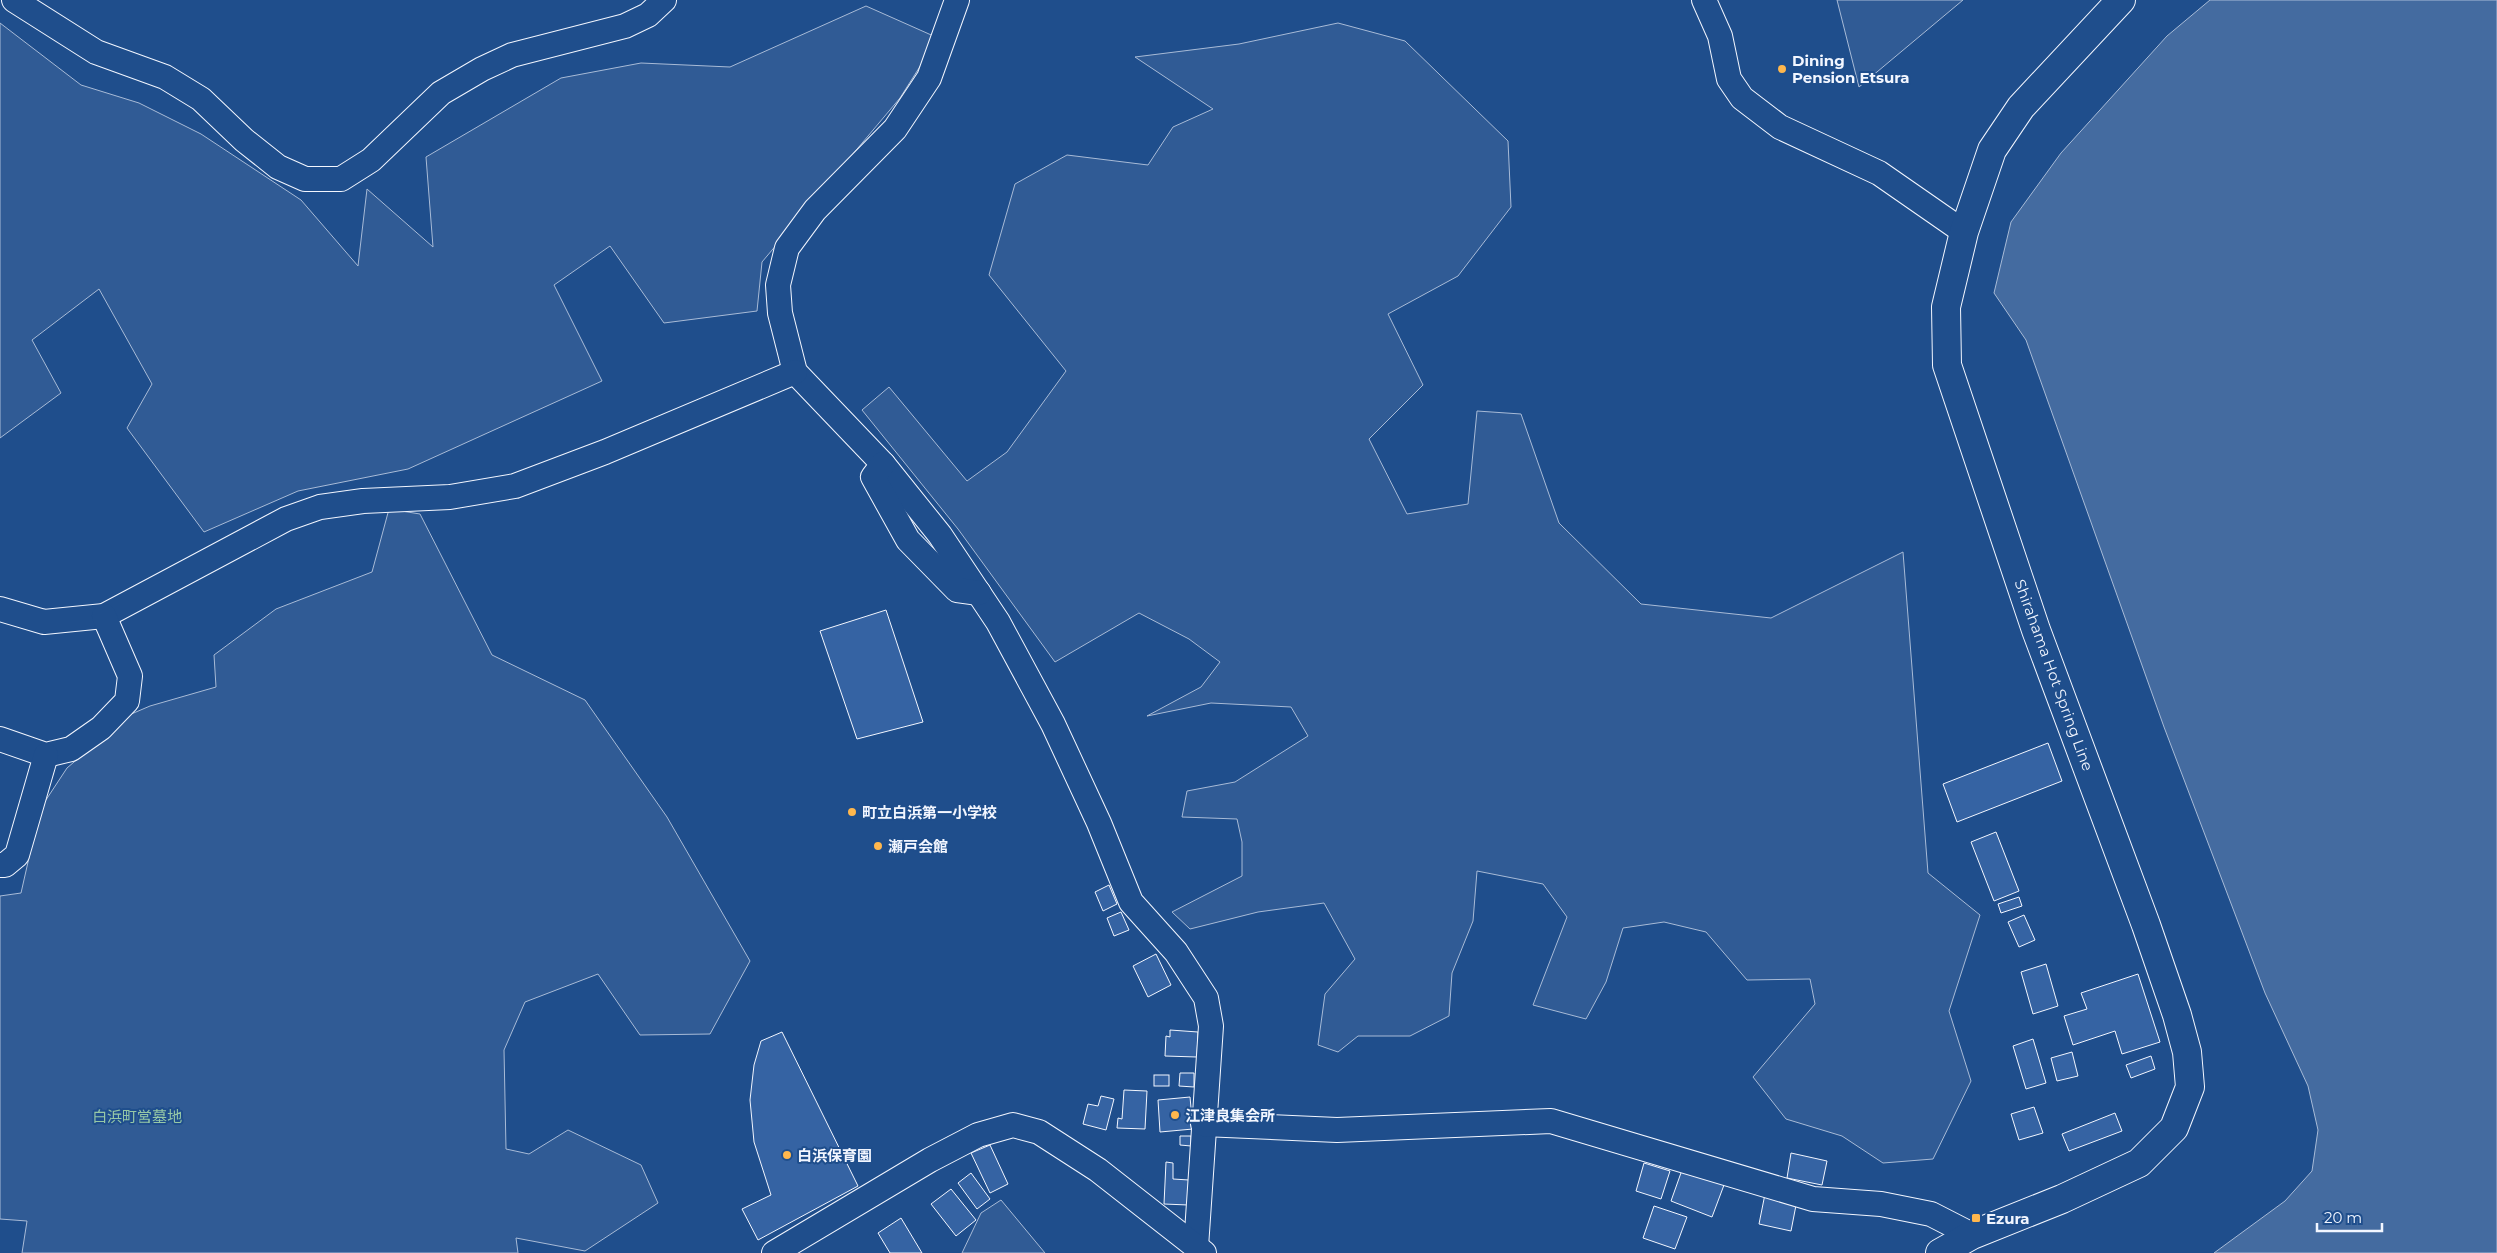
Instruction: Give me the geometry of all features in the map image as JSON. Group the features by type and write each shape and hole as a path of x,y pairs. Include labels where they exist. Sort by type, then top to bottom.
{"main road":[{"name":"Shirahama Hot Spring Line","path":"1940,1253 1972,1235 2062,1199 2139,1163 2174,1128 2190,1087 2187,1052 2174,1006 2146,924 2036,630 1948,365 1946,307 1964,232 1992,150 2021,108 2121,0"}],"street":[{"path":"14,0 96,52 165,76 201,99 244,140 278,167 305,179 314,179 341,178 371,160 441,93 482,69 512,55 625,26 648,15 664,0"},
{"path":"957,0 929,78 895,129 815,210 787,248 778,285 780,314 795,372 883,464 940,535 998,622 1054,724 1099,823 1131,902 1176,952 1206,998 1211,1026 1203,1124 1200,1250"},
{"path":"1704,0 1720,36 1729,79 1742,98 1780,127 1879,173 1964,232"},
{"path":"0,609 44,622 104,616 286,519 320,507 363,501 450,497 515,486 604,452 795,372"},
{"path":"0,739 46,755 71,749 101,728 127,701 130,676 104,616"},
{"path":"0,865 5,864 17,854 46,755"},
{"path":"1203,1124 1337,1130 1551,1121 1813,1199 1881,1204 1931,1214 1972,1235"},
{"path":"774,1253 930,1160 978,1135 1013,1125 1039,1132 1098,1170 1200,1250"}],"shaded area":[{"path":"1837,0 1963,0 1859,87"},
{"path":"2210,0 2497,0 2497,1253 2214,1253 2285,1201 2312,1171 2318,1130 2308,1086 2265,993 2164,727 2026,340 1994,293 2011,222 2061,153 2167,36"},
{"path":"866,6 938,38 900,98 762,262 757,311 664,323 610,246 554,285 602,381 408,469 298,491 204,532 127,428 152,384 99,289 32,340 61,393 0,438 0,23 81,85 139,103 201,134 301,200 358,266 367,189 433,247 426,157 561,78 641,63 730,67"},
{"path":"1338,23 1405,41 1508,141 1511,207 1458,276 1388,314 1423,385 1369,439 1407,514 1468,504 1477,411 1521,414 1559,523 1641,604 1771,618 1903,552 1928,873 1980,915 1949,1011 1971,1081 1933,1159 1883,1163 1842,1136 1786,1119 1753,1077 1815,1004 1810,979 1747,980 1706,932 1664,922 1623,928 1606,982 1586,1019 1533,1005 1567,917 1543,884 1477,871 1473,921 1452,973 1449,1016 1410,1036 1358,1036 1338,1052 1318,1045 1325,994 1355,959 1324,903 1258,912 1190,929 1172,912 1242,876 1242,842 1237,819 1182,817 1187,791 1235,782 1308,736 1291,707 1211,703 1147,716 1201,687 1220,662 1189,639 1139,613 1055,662 958,529 862,410 889,387 967,481 1007,452 1066,371 989,275 1015,184 1067,155 1148,165 1173,127 1213,109 1135,57 1239,44"},
{"path":"389,509 420,514 492,655 585,700 667,817 750,961 710,1034 640,1035 598,974 525,1002 504,1050 506,1149 529,1154 568,1130 641,1165 658,1203 585,1251 516,1238 518,1253 22,1253 27,1221 0,1219 0,896 21,893 40,809 67,768 129,715 150,706 216,687 214,655 276,609 372,572"},
{"path":"1001,1200 1045,1253 962,1253 981,1213"}],"building":[{"path":"886,610 923,722 857,739 820,631"},
{"path":"2048,743 2062,781 1957,822 1943,784"},
{"path":"1996,832 2019,891 1994,901 1971,842"},
{"path":"1109,885 1117,904 1103,911 1095,892"},
{"path":"2019,897 2022,906 2001,913 1998,904"},
{"path":"1121,912 1129,930 1114,936 1107,918"},
{"path":"2024,915 2035,940 2019,947 2008,922"},
{"path":"1156,954 1171,985 1148,997 1133,966"},
{"path":"2046,964 2058,1006 2033,1014 2021,972"},
{"path":"2138,974 2160,1042 2122,1054 2115,1031 2073,1045 2064,1016 2087,1009 2081,993"},
{"path":"1170,1030 1198,1032 1197,1057 1165,1056 1166,1036 1170,1037"},
{"path":"782,1032 858,1186 758,1240 742,1209 771,1195 754,1142 750,1100 754,1065 761,1041"},
{"path":"2033,1039 2046,1083 2026,1089 2013,1046"},
{"path":"2072,1052 2078,1076 2057,1081 2051,1058"},
{"path":"2151,1056 2155,1069 2131,1078 2126,1065"},
{"path":"1180,1073 1194,1073 1194,1087 1179,1086"},
{"path":"1154,1075 1169,1075 1169,1086 1154,1086"},
{"path":"1124,1090 1147,1091 1145,1129 1117,1128 1118,1118 1122,1119"},
{"path":"1101,1096 1114,1099 1106,1130 1083,1124 1088,1104 1098,1106"},
{"name":"江津良集会所","path":"1190,1097 1193,1129 1160,1132 1158,1100"},
{"path":"2034,1107 2043,1133 2019,1140 2011,1114"},
{"path":"2115,1113 2122,1131 2069,1151 2062,1134"},
{"path":"1180,1136 1191,1136 1191,1146 1180,1145"},
{"path":"990,1145 1008,1184 990,1193 971,1153"},
{"path":"1791,1153 1827,1161 1822,1185 1787,1178"},
{"path":"1166,1162 1173,1163 1173,1179 1189,1180 1188,1205 1164,1204"},
{"path":"1644,1163 1670,1171 1661,1199 1636,1191"},
{"path":"1682,1170 1724,1185 1712,1217 1671,1201"},
{"path":"971,1173 990,1199 977,1209 958,1183"},
{"path":"951,1189 976,1220 956,1236 931,1204"},
{"path":"1765,1194 1797,1200 1791,1231 1759,1224"},
{"path":"1654,1206 1687,1217 1675,1249 1643,1238"},
{"path":"901,1218 922,1253 890,1253 878,1233"}],"place":[{"name":"Dining Pension Etsura","path":"1782,69"},
{"name":"町立白浜第一小学校","path":"852,812"},
{"name":"瀬戸会館","path":"878,846"},
{"name":"江津良集会所","path":"1175,1115"},
{"name":"白浜保育園","path":"787,1155"},
{"name":"Ezura","path":"1976,1218"}],"park label":[{"name":"白浜町営墓地","path":"137,1116"}]}
